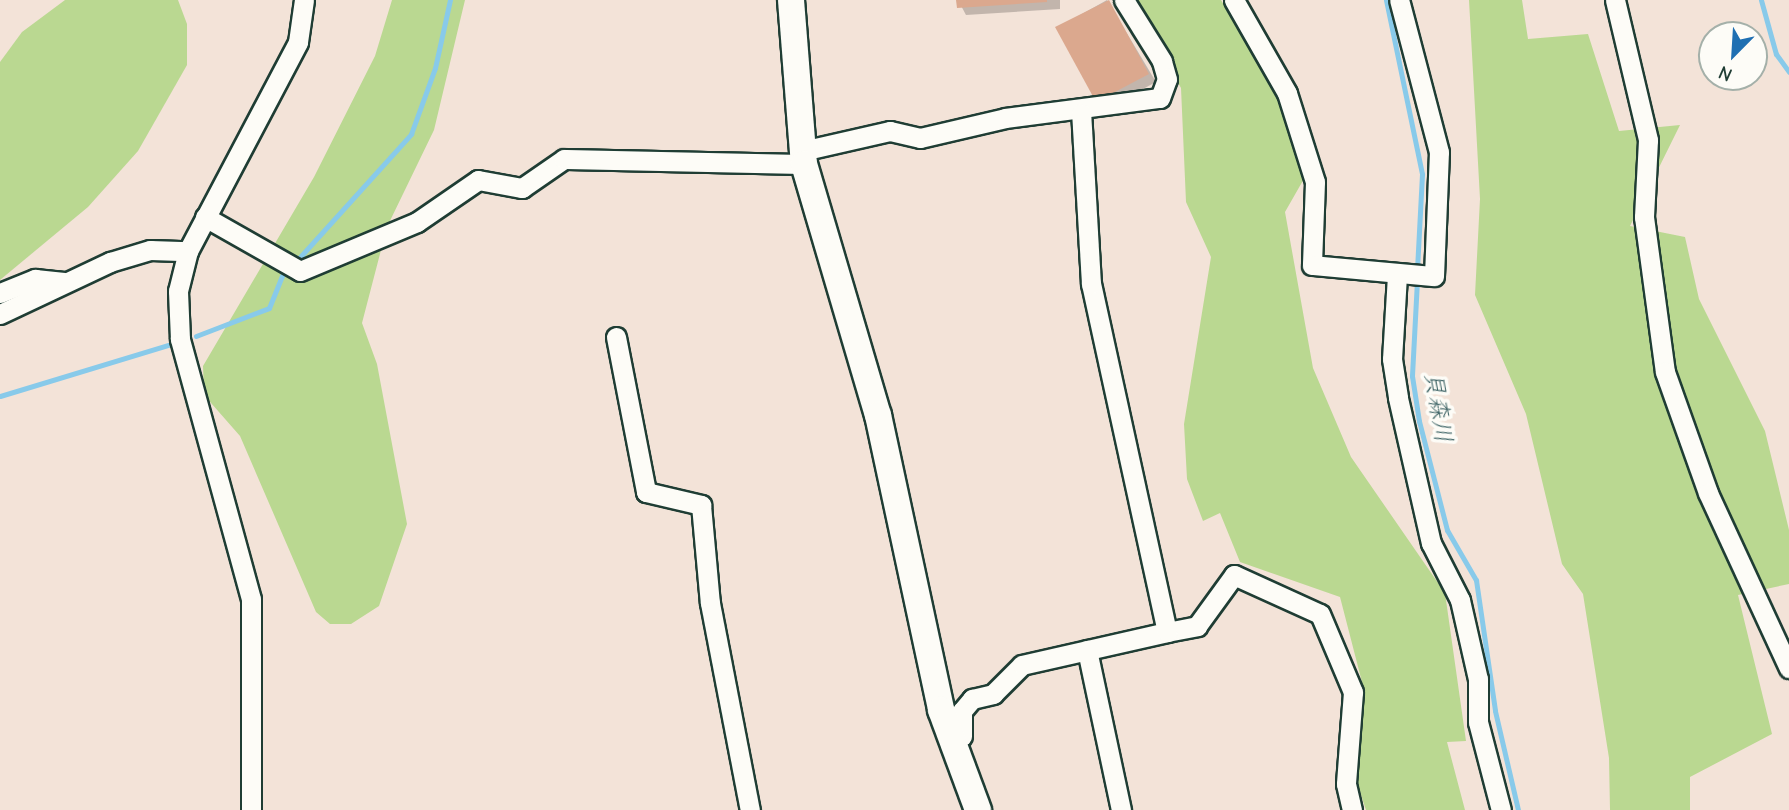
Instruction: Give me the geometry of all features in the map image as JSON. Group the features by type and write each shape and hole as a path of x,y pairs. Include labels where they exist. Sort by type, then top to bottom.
{"street":[{"path":"251,810 251,598 180,339 178,291 188,251 298,42 304,0"},
{"path":"791,0 803,157 878,415 950,743 978,810"},
{"path":"205,217 300,271 417,222 478,180 522,188 564,159 803,157 890,131 920,138 1005,118 1081,113 1160,98 1167,79 1124,0"},
{"path":"1234,0 1287,93 1315,181 1312,265 1434,276 1439,152 1399,0"},
{"path":"1615,0 1648,140 1644,217 1665,372 1708,493 1789,668"},
{"path":"1081,113 1091,285 1167,632"},
{"path":"0,314 64,282 150,250 188,251"},
{"path":"1410,275 1392,359 1398,398 1432,543 1461,600 1478,679 1478,722 1501,810"},
{"path":"0,293 34,279 64,282"},
{"path":"616,337 646,492 701,505 710,603 750,810"},
{"path":"950,743 962,736 962,711 972,699 993,694 1022,665 1196,626 1234,575 1320,614 1353,692 1346,784 1352,810"},
{"path":"1087,650 1121,810"}],"green space":[{"path":"65,0 178,0 187,24 187,65 138,151 88,207 0,280 0,62 22,32"},
{"path":"392,0 465,0 434,130 387,227 362,323 377,364 407,524 379,606 351,624 330,624 316,612 240,436 204,395 203,366 314,177 375,56"},
{"path":"1132,0 1221,0 1276,94 1305,177 1285,212 1313,368 1351,457 1445,593 1466,741 1447,742 1465,810 1366,810 1355,777 1363,686 1340,597 1240,562 1220,513 1203,521 1187,479 1184,424 1211,257 1186,202 1181,88"},
{"path":"1469,0 1522,0 1528,39 1588,34 1619,131 1680,125 1630,226 1685,237 1699,299 1765,431 1789,530 1789,584 1738,595 1772,734 1690,777 1690,810 1610,810 1609,758 1583,594 1562,564 1526,414 1475,295 1480,199"}],"building":[{"path":"956,0 1047,0 1047,2 957,8"},
{"path":"1109,0 1149,74 1096,102 1055,27"}],"waterway":[{"path":"300,257 411,134 435,68 450,0"},
{"name":"貝森川","path":"1386,0 1422,174 1417,270"},
{"path":"1761,0 1776,54 1789,72"},
{"path":"196,336 269,308 282,276"},
{"name":"貝森川","path":"1417,280 1412,376 1419,421 1447,530 1476,580 1495,711 1518,810"},
{"path":"0,396 168,345"}]}
